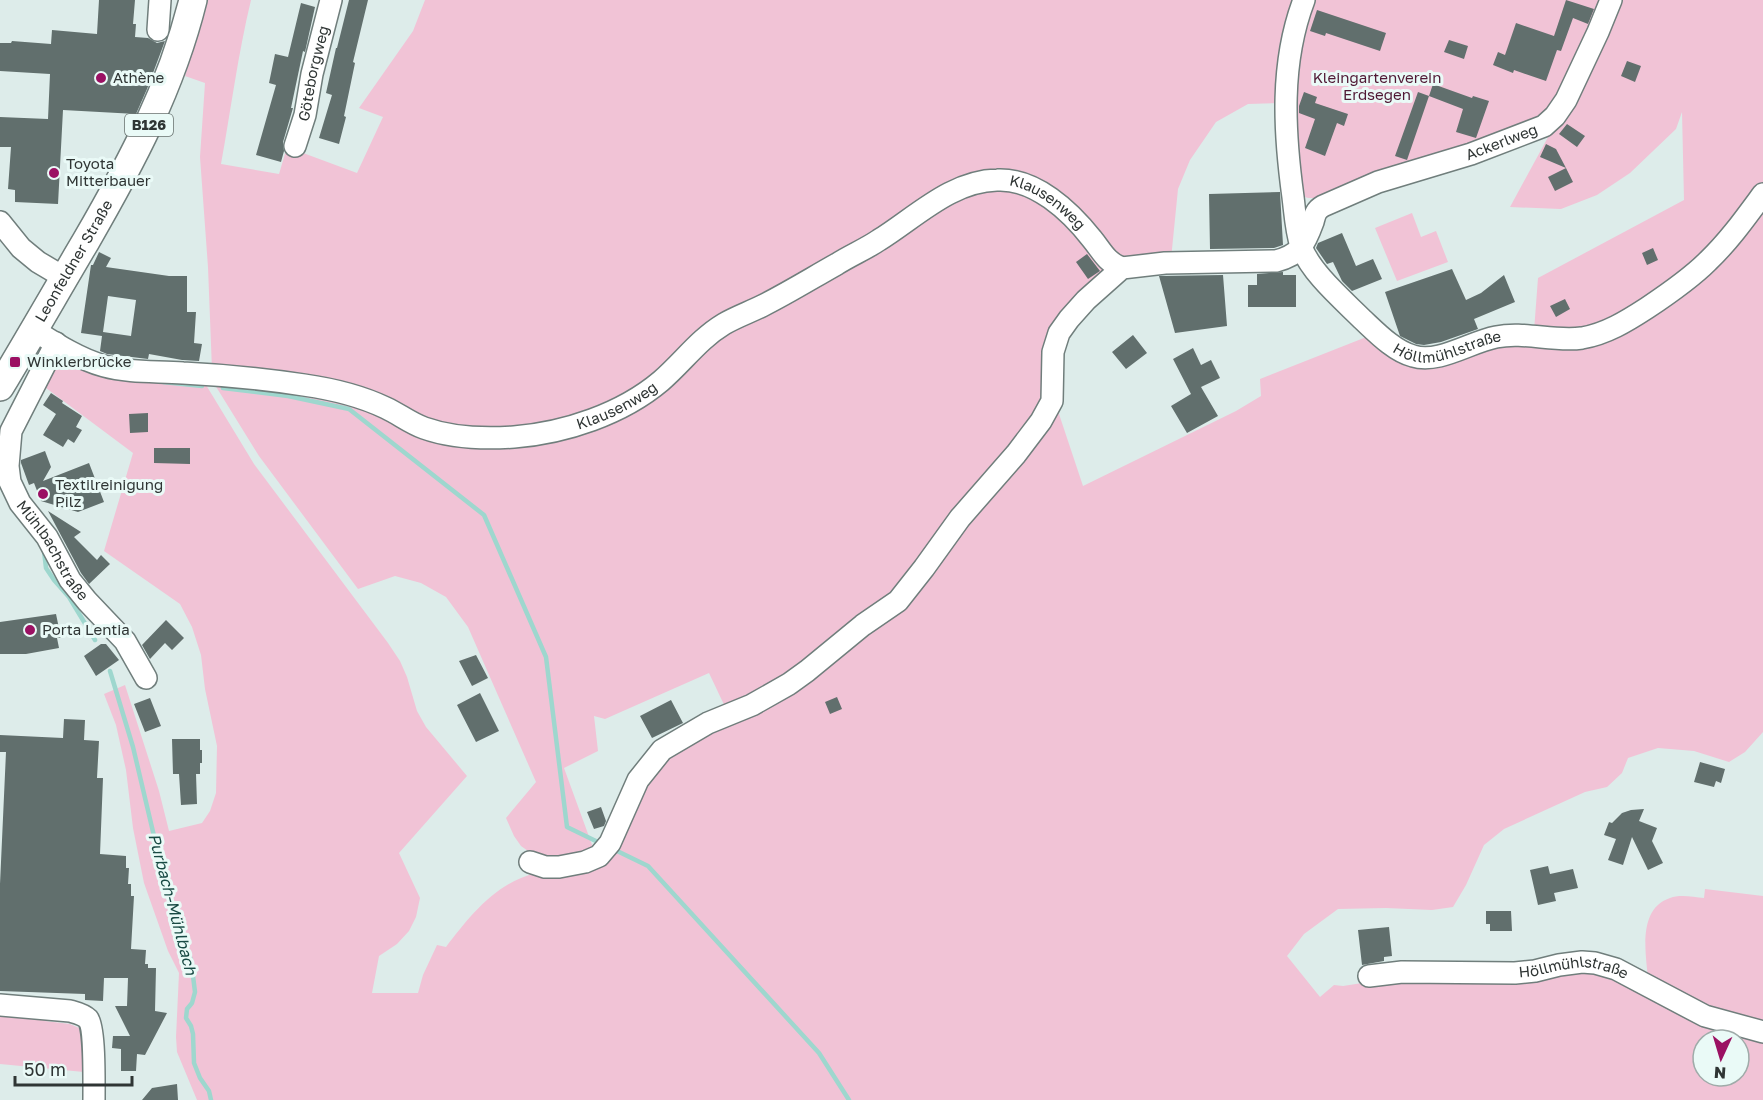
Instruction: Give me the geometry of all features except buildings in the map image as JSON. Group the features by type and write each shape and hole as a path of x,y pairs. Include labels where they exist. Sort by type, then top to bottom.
{"main road":[{"name":"Leonfeldner Straße","path":"0,387 45,337 64,278 139,147 164,91 193,0"}],"street":[{"path":"158,30 160,0"},
{"name":"Göteborgweg","path":"295,146 305,115 312,74 331,0"},
{"name":"Höllmühlstraße","path":"1304,0 1293,39 1286,88 1289,167 1301,247 1330,287 1369,325 1402,352 1414,357 1428,358 1495,337 1518,335 1580,338 1603,333 1625,322 1666,295 1708,261 1726,242 1763,194"},
{"name":"Ackerlweg","path":"1323,206 1378,182 1471,154 1544,126 1555,116 1566,100 1583,67 1611,0"},
{"name":"Klausenweg","path":"45,337 69,351 106,367 253,378 310,386 371,402 422,427 441,433 482,437 516,437 570,426 630,402 661,380 696,345 720,326 784,294 872,244 946,195 972,184 1003,180 1024,184 1037,190 1073,218 1112,265 1122,268"},
{"path":"1293,202 1323,206"},
{"path":"530,862 552,867 572,866 590,861 608,846 638,780 663,750 708,723 752,705 789,684 863,625 889,608 903,594 960,518 1016,454 1041,421 1052,401 1053,352 1059,333 1068,319 1086,300 1122,268 1165,263 1276,261 1290,257 1306,240 1316,213 1323,206"},
{"path":"0,222 21,248 64,278"},
{"name":"Mühlbachstraße","path":"45,337 9,446 10,482 17,498 42,531 74,585 125,641 146,678"},
{"name":"Höllmühlstraße","path":"1369,976 1402,972 1515,973 1582,962 1595,963 1616,969 1705,1016 1763,1032"},
{"path":"0,1005 70,1011 88,1019 92,1033 94,1100"}],"green space":[{"path":"208,0 251,0 238,61 221,164 279,174 287,147 357,173 383,117 359,108 413,31 425,0 1301,0 1282,103 1248,104 1216,122 1190,160 1178,189 1171,259 1125,265 1044,190 961,183 620,403 513,433 423,424 212,370 200,157 205,83 185,76"},
{"name":"Kleingartenverein Erdsegen","path":"1308,0 1763,0 1763,732 1745,752 1729,762 1694,751 1658,748 1628,758 1622,773 1607,787 1585,792 1504,829 1484,845 1453,907 1432,910 1338,909 1304,934 1287,956 1320,997 1334,985 1343,986 1388,979 1594,968 1743,1028 1691,1028 1691,1088 1751,1088 1751,1031 1763,1036 1763,1100 197,1100 177,1052 179,973 168,951 144,883 133,828 126,770 116,725 104,694 125,685 159,791 169,831 202,823 210,811 216,793 217,746 205,689 201,655 192,627 180,604 104,551 133,453 46,388 54,354 203,380 254,464 400,661 417,711 426,727 467,776 399,853 420,898 416,917 409,931 397,944 379,956 372,993 418,993 423,975 437,945 446,947 488,899 509,884 529,875 590,866 659,759 856,635 1056,405 1083,486 1236,411 1261,396 1260,379 1374,334 1393,351 1605,327 1534,331 1538,278 1684,200 1682,112 1676,129 1630,173 1597,195 1561,209 1510,207 1553,128 1318,198 1296,194 1289,120"},
{"path":"1001,184 1048,202 1108,269 1079,298 1049,394 904,589 791,680 727,711 709,673 605,719 594,716 598,751 564,768 595,853 572,860 535,856 521,846 506,818 536,782 468,627 446,597 421,583 395,576 358,589 259,456 215,385 322,393 412,427 567,431 714,336 929,210"},
{"path":"1412,213 1421,237 1436,231 1448,262 1397,281 1375,228"},
{"path":"1705,889 1763,896 1763,1029 1740,1024 1648,979 1645,945 1648,922 1652,912 1659,904 1670,898 1687,896 1704,898"},
{"path":"0,1013 45,1018 45,1021 70,1024 79,1028 82,1037 84,1072 0,1064"}],"waterway":[{"path":"163,382 202,386"},
{"path":"223,388 288,396 349,409 484,515 546,657 567,827 602,844"},
{"name":"Purbach-Mühlbach","path":"44,551 46,568 69,597 95,640"},
{"name":"Purbach-Mühlbach","path":"110,671 133,747 175,925 191,960 195,992 192,1003 187,1009 186,1018 193,1034 194,1063 209,1091 211,1100"},
{"path":"613,849 648,866 819,1053 849,1100"}],"place":[{"name":"Athène","path":"101,78"},
{"name":"Toyota Mitterbauer","path":"54,173"},
{"name":"Winklerbrücke","path":"15,362"},
{"name":"Textilreinigung Pilz","path":"43,494"},
{"name":"Porta Lentia","path":"30,630"}]}
